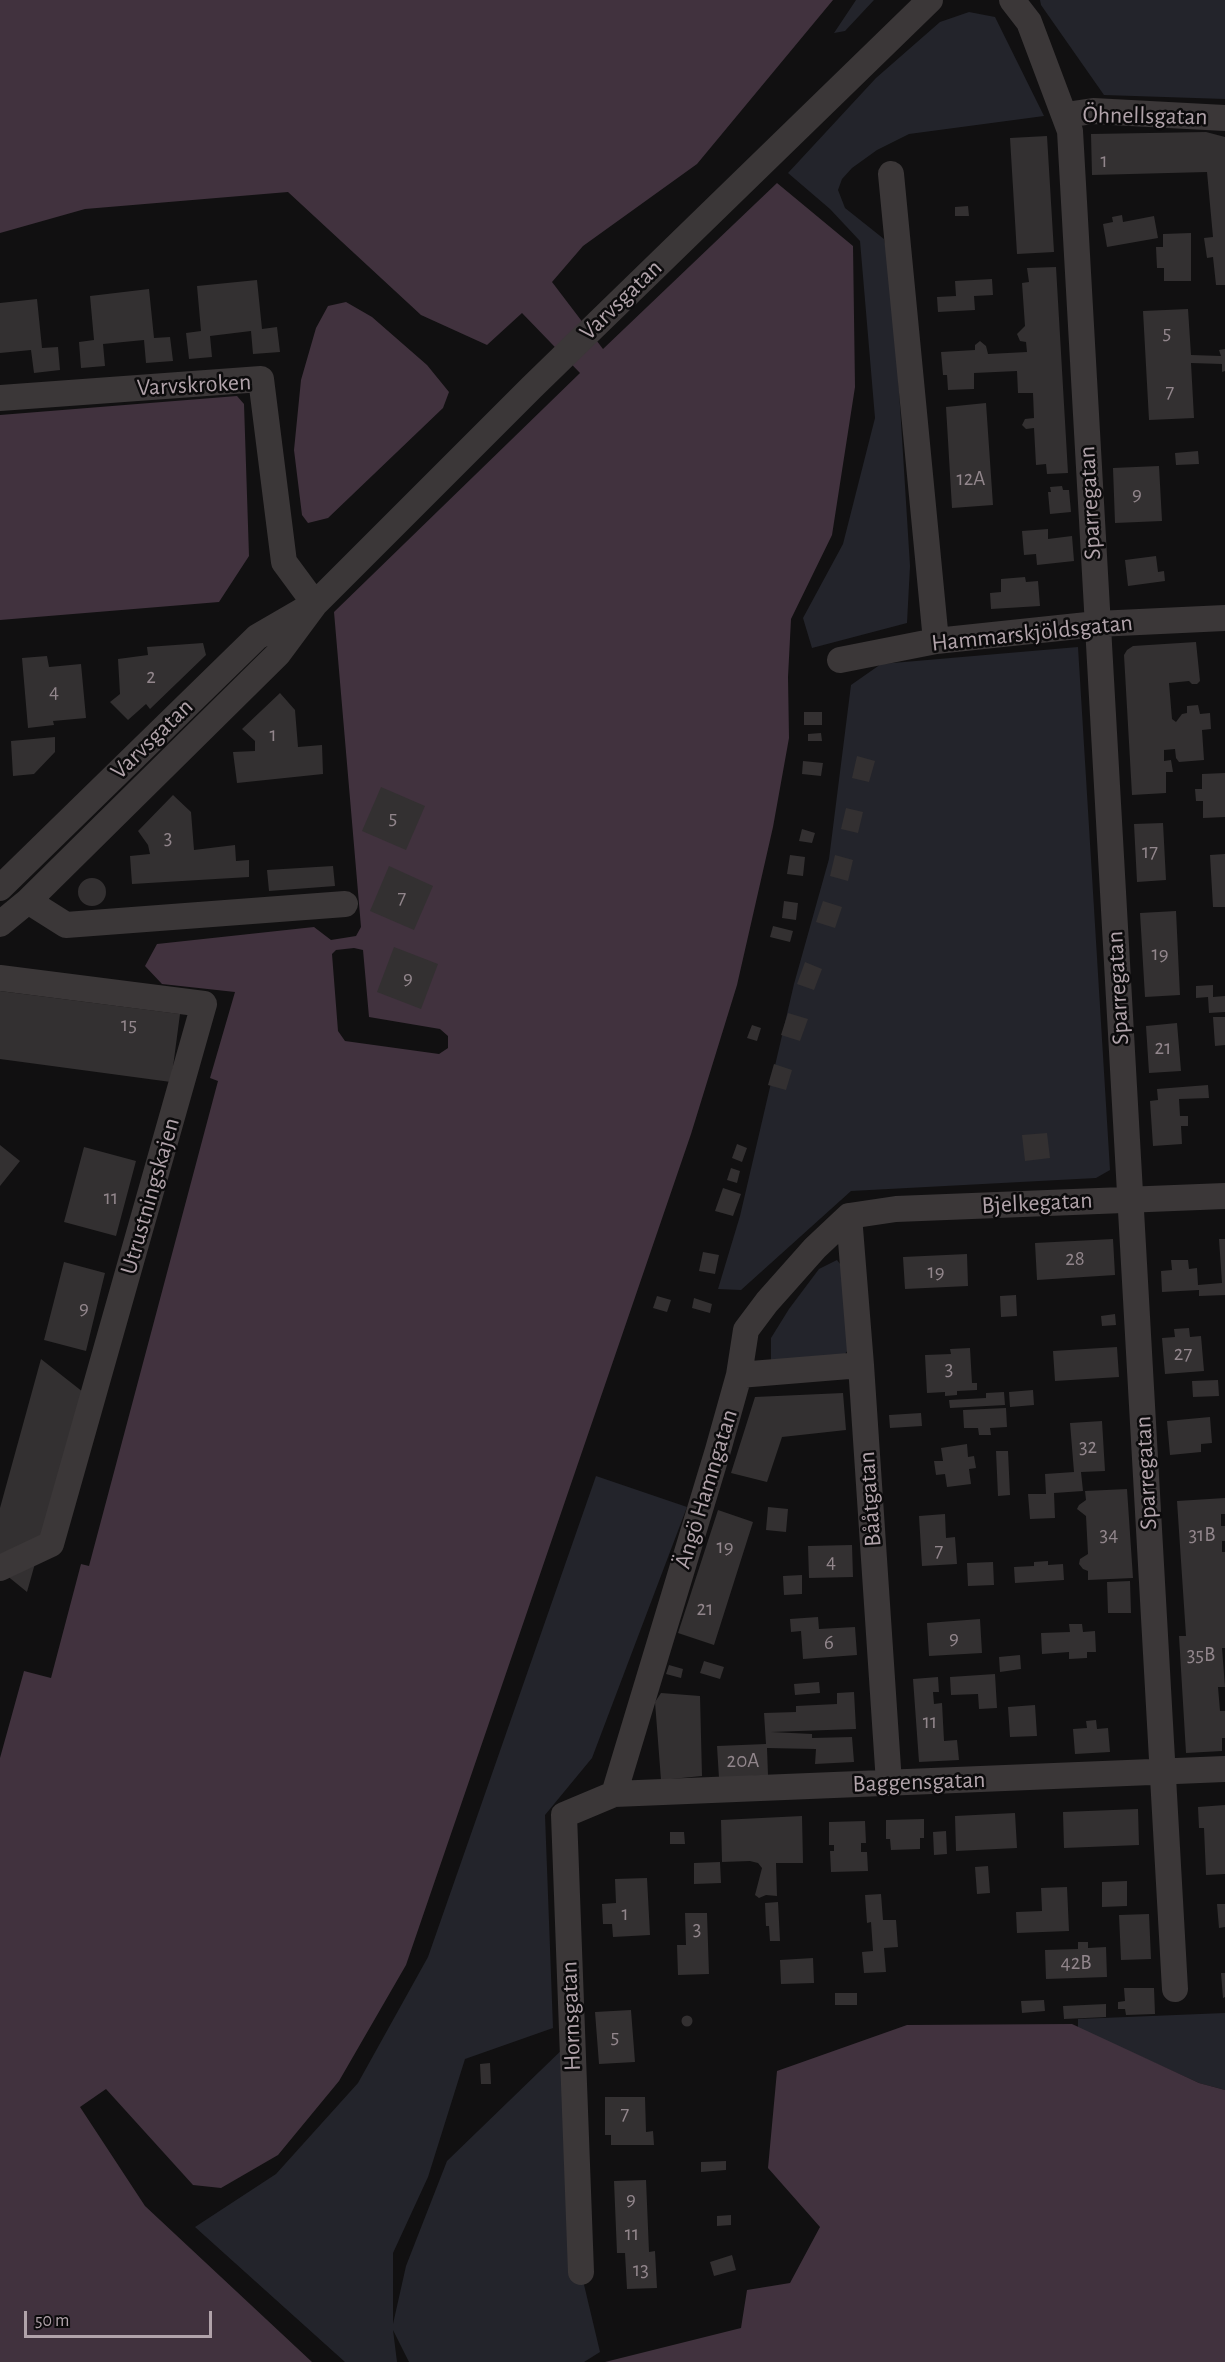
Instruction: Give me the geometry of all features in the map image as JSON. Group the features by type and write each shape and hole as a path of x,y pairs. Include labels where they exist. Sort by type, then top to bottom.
{"street":[{"name":"Varvsgatan","path":"0,924 28,901 278,654 315,603 532,387 930,0"},
{"name":"Sparregatan","path":"1012,0 1029,21 1066,115 1070,131 1175,1989"},
{"name":"Öhnellsgatan","path":"1066,115 1093,111 1225,118"},
{"path":"891,174 936,641"},
{"name":"Varvskroken","path":"0,398 261,379 284,562 315,603"},
{"name":"Varvsgatan","path":"0,888 257,637 315,603"},
{"name":"Hammarskjöldsgatan","path":"840,660 936,641 1097,624 1225,618"},
{"path":"28,901 66,925 345,904"},
{"name":"Utrustningskajen","path":"0,978 204,1004 51,1544 6,1566"},
{"name":"Bjelkegatan","path":"849,1216 896,1209 1225,1196"},
{"name":"Bååtgatan","path":"849,1216 890,1783"},
{"name":"Ängö Hamngatan","path":"614,1794 718,1450 739,1375 746,1330 767,1302 815,1248 849,1216"},
{"path":"739,1375 861,1365"},
{"name":"Baggensgatan","path":"614,1794 1225,1769"},
{"name":"Hornsgatan","path":"581,2272 564,1815 614,1794"}],"shaded area":[{"path":"0,0 833,0 697,164 583,246 552,282 603,349 777,183 853,246 855,387 832,535 791,619 788,677 789,738 773,827 737,985 691,1134 406,1965 339,2081 278,2155 221,2188 193,2185 106,2089 80,2107 145,2206 312,2362 0,2362 0,1758 24,1671 51,1678 81,1564 89,1566 218,1081 210,1078 235,992 162,984 145,966 157,944 314,927 331,940 356,936 361,927 334,612 580,373 522,313 487,345 421,315 288,192 85,209 0,233","holes":["354,948 363,950 369,1017 440,1029 448,1036 448,1048 439,1054 345,1041 338,1031 332,954 336,950"]},
{"path":"856,0 874,0 845,31 834,33"},
{"path":"1040,0 1225,0 1225,99 1104,95 1041,5"},
{"path":"969,12 995,17 1044,116 909,134 877,150 852,168 842,179 838,190 845,208 884,239 892,278 910,566 907,623 812,648 803,618 843,544 875,418 860,241 830,209 788,173 876,78 940,22"},
{"path":"346,302 372,317 427,365 449,392 443,408 328,518 308,523 302,515 294,450 301,380 316,328 328,306"},
{"path":"237,396 244,404 249,556 219,602 0,620 0,415"},
{"path":"1078,647 1110,1170 1096,1178 851,1191 741,1290 718,1289 740,1216 794,984 829,859 851,685 881,664"},
{"path":"837,1260 844,1269 848,1350 842,1358 771,1364 771,1338 789,1309 819,1269"},
{"path":"596,1476 687,1507 592,1758 545,1815 553,2028 465,2059 428,2177 393,2253 393,2324 406,2266 447,2161 571,2041 581,2272 600,2352 584,2362 409,2362 393,2330 397,2362 345,2362 195,2227 276,2174 358,2083 428,1957"},
{"path":"1225,2013 1225,2090 1199,2083 1078,2028 1078,2019"},
{"path":"1072,2024 1199,2083 1225,2090 1225,2362 605,2362 741,2328 747,2290 790,2283 820,2227 768,2168 777,2071 907,2025"}],"building":[{"path":"1206,132 1225,137 1225,285 1216,285 1213,257 1207,258 1204,238 1213,237 1207,172 1092,175 1091,134"},
{"path":"1047,136 1054,252 1017,254 1010,138"},
{"path":"968,206 969,216 955,216 955,207"},
{"path":"1122,215 1123,222 1154,216 1158,238 1107,247 1103,224 1113,222 1112,217"},
{"path":"1191,233 1191,281 1164,281 1164,268 1157,268 1156,247 1163,247 1163,234"},
{"path":"1056,267 1068,473 1047,474 1046,464 1036,465 1034,428 1026,429 1022,425 1025,419 1034,418 1033,393 1018,393 1017,371 974,373 974,389 948,390 947,375 943,375 941,352 975,350 975,345 980,341 986,346 988,354 1027,352 1026,342 1020,341 1017,334 1025,326 1022,283 1029,282 1027,268"},
{"path":"992,279 993,295 974,296 975,310 938,312 937,297 956,296 955,281"},
{"path":"257,280 262,329 277,327 280,352 253,354 251,331 210,336 212,357 189,359 186,333 201,331 197,286"},
{"path":"149,289 154,338 170,337 173,361 146,363 144,340 103,344 105,366 81,368 79,342 94,340 90,296"},
{"path":"37,299 42,348 58,347 60,370 34,373 31,350 0,353 0,303"},
{"path":"1188,309 1191,355 1221,356 1219,350 1225,349 1225,371 1222,372 1222,364 1191,363 1194,418 1149,420 1143,311"},
{"path":"986,403 993,505 952,508 946,407"},
{"path":"1198,451 1199,464 1176,465 1175,453"},
{"path":"1159,466 1162,521 1115,523 1113,468"},
{"path":"1062,486 1063,490 1069,490 1071,512 1050,514 1048,492 1051,492 1050,487"},
{"path":"1048,529 1048,539 1072,536 1074,561 1037,565 1036,554 1024,555 1022,531"},
{"path":"1156,556 1158,572 1164,571 1165,581 1128,586 1125,560"},
{"path":"1025,577 1026,582 1038,581 1040,606 991,609 990,593 1001,592 1001,579"},
{"path":"1196,642 1200,681 1197,684 1189,681 1169,683 1172,719 1176,722 1182,714 1187,713 1187,706 1198,705 1200,714 1210,713 1211,729 1202,730 1204,760 1179,762 1175,749 1164,750 1164,761 1171,760 1173,772 1166,772 1166,793 1132,795 1124,655 1133,646"},
{"path":"203,643 206,655 150,709 146,704 128,720 110,702 120,694 118,659 148,655 147,647"},
{"path":"47,656 49,667 81,664 86,718 53,721 54,725 28,728 22,658"},
{"path":"280,693 295,710 298,747 322,745 323,774 237,783 233,752 255,751 255,741 242,729"},
{"path":"804,712 822,712 822,725 804,725"},
{"path":"821,733 822,741 808,741 808,734"},
{"path":"55,737 55,752 34,774 13,776 11,741"},
{"path":"857,756 875,761 869,782 852,778"},
{"path":"803,761 823,763 821,776 802,774"},
{"path":"1225,773 1225,817 1203,818 1203,801 1196,801 1195,789 1202,789 1202,774"},
{"path":"381,787 425,806 406,850 362,831"},
{"path":"173,795 191,812 194,850 235,845 236,861 249,860 249,877 132,884 130,856 150,854 148,845 138,831"},
{"path":"846,808 863,812 858,833 841,829"},
{"path":"1163,823 1166,880 1137,882 1134,824"},
{"path":"802,829 815,833 812,843 799,841"},
{"path":"1225,854 1225,907 1213,907 1210,855"},
{"path":"790,855 805,857 803,876 787,874"},
{"path":"835,855 853,860 848,881 830,876"},
{"path":"333,866 335,886 269,891 267,870"},
{"path":"389,866 433,886 414,930 370,911"},
{"path":"92,878 102,882 106,892 102,902 92,906 82,902 78,892 82,882"},
{"path":"784,901 798,903 796,920 782,918"},
{"path":"823,901 842,907 835,928 816,922"},
{"path":"1176,911 1180,995 1145,997 1140,913"},
{"path":"773,926 793,931 790,942 770,937"},
{"path":"394,947 438,964 421,1009 377,992"},
{"path":"805,962 822,969 814,990 797,984"},
{"path":"1213,985 1213,997 1225,996 1225,1012 1209,1013 1208,997 1196,998 1196,986"},
{"path":"0,991 180,1014 171,1082 0,1059"},
{"path":"788,1013 808,1019 800,1041 781,1035"},
{"path":"1213,1017 1225,1017 1225,1045 1215,1046"},
{"path":"1177,1023 1181,1071 1149,1073 1146,1026"},
{"path":"752,1025 761,1028 757,1041 747,1038"},
{"path":"774,1064 792,1070 786,1090 768,1085"},
{"path":"1208,1085 1209,1098 1179,1099 1180,1116 1188,1116 1188,1126 1181,1126 1182,1144 1153,1146 1150,1101 1158,1100 1157,1089"},
{"path":"1047,1133 1050,1158 1025,1161 1022,1135"},
{"path":"737,1144 747,1148 742,1162 732,1158"},
{"path":"0,1145 20,1161 0,1186"},
{"path":"84,1147 136,1161 116,1236 64,1222"},
{"path":"731,1168 740,1171 737,1183 727,1180"},
{"path":"723,1188 741,1194 733,1216 715,1211"},
{"path":"1113,1239 1115,1275 1037,1280 1035,1243"},
{"path":"1219,1239 1225,1239 1225,1295 1199,1296 1199,1290 1162,1292 1161,1271 1172,1270 1171,1260 1188,1260 1189,1269 1197,1268 1198,1285 1222,1283"},
{"path":"703,1252 719,1255 715,1274 699,1271"},
{"path":"967,1254 968,1286 905,1289 903,1257"},
{"path":"64,1262 105,1273 86,1351 44,1340"},
{"path":"1016,1295 1017,1316 1001,1317 1000,1296"},
{"path":"657,1296 671,1300 667,1312 653,1308"},
{"path":"694,1298 712,1304 710,1313 692,1308"},
{"path":"1115,1314 1116,1325 1102,1326 1101,1316"},
{"path":"1189,1328 1190,1337 1201,1336 1204,1371 1165,1374 1162,1338 1175,1337 1174,1329"},
{"path":"1117,1347 1119,1377 1055,1381 1053,1351"},
{"path":"970,1348 972,1383 977,1383 977,1390 957,1391 957,1395 945,1396 945,1392 927,1393 925,1355 951,1354 950,1349"},
{"path":"41,1359 83,1392 27,1592 0,1570 0,1508"},
{"path":"1218,1380 1219,1396 1193,1397 1192,1381"},
{"path":"1033,1390 1034,1405 1010,1407 1009,1392"},
{"path":"1004,1392 1005,1405 950,1408 949,1400 986,1398 986,1393"},
{"path":"843,1393 846,1430 782,1437 767,1482 731,1473 755,1397"},
{"path":"1006,1408 1007,1427 990,1428 991,1435 979,1435 978,1428 964,1428 963,1410"},
{"path":"921,1413 922,1426 890,1428 889,1415"},
{"path":"1210,1417 1212,1443 1201,1444 1201,1452 1170,1455 1167,1421"},
{"path":"1102,1421 1105,1471 1081,1472 1083,1491 1054,1493 1055,1518 1030,1519 1028,1494 1046,1494 1045,1474 1074,1472 1070,1423"},
{"path":"967,1444 968,1457 974,1456 976,1468 969,1469 971,1484 947,1487 945,1474 936,1475 934,1461 943,1461 941,1448"},
{"path":"996,1451 1008,1451 1010,1495 998,1496"},
{"path":"1127,1489 1133,1578 1088,1580 1088,1571 1079,1564 1080,1559 1088,1554 1086,1516 1077,1509 1086,1500 1085,1491"},
{"path":"1225,1498 1225,1514 1221,1514 1221,1526 1225,1526 1222,1552 1225,1552 1225,1648 1222,1648 1225,1687 1218,1687 1220,1711 1225,1711 1225,1738 1222,1738 1222,1751 1186,1753 1179,1636 1186,1636 1177,1501"},
{"path":"768,1507 788,1509 786,1532 766,1530"},
{"path":"718,1510 753,1522 714,1645 678,1633"},
{"path":"945,1514 946,1538 955,1537 957,1564 922,1566 919,1516"},
{"path":"852,1545 853,1577 809,1578 808,1546"},
{"path":"1048,1561 1048,1565 1063,1564 1064,1580 1015,1583 1014,1567 1034,1566 1034,1562"},
{"path":"993,1562 994,1585 968,1586 967,1563"},
{"path":"802,1575 802,1594 784,1595 783,1576"},
{"path":"1130,1581 1131,1613 1108,1613 1107,1582"},
{"path":"818,1617 819,1629 855,1627 857,1655 803,1659 801,1631 791,1632 790,1619"},
{"path":"980,1619 982,1653 929,1656 927,1623"},
{"path":"1069,1624 1082,1624 1083,1632 1095,1631 1096,1652 1087,1652 1087,1658 1069,1659 1069,1652 1042,1654 1041,1633 1070,1632"},
{"path":"1020,1655 1021,1669 1000,1672 999,1657"},
{"path":"704,1661 724,1667 720,1679 700,1673"},
{"path":"669,1665 683,1669 681,1678 666,1674"},
{"path":"995,1674 997,1708 979,1709 978,1694 951,1695 950,1677"},
{"path":"938,1677 939,1692 933,1692 934,1704 942,1703 944,1741 957,1740 959,1760 919,1762 913,1679"},
{"path":"819,1682 820,1693 795,1695 794,1684"},
{"path":"854,1692 856,1729 771,1732 812,1734 812,1738 852,1737 854,1762 815,1764 816,1749 767,1748 768,1775 719,1778 717,1746 766,1744 764,1713 796,1712 796,1706 837,1704 837,1693"},
{"path":"661,1693 700,1696 702,1776 661,1780 655,1702"},
{"path":"1035,1705 1037,1736 1010,1737 1008,1707"},
{"path":"1096,1720 1097,1729 1108,1728 1110,1752 1075,1754 1073,1729 1087,1728 1086,1721"},
{"path":"1225,1805 1225,1874 1206,1875 1204,1828 1199,1828 1198,1807"},
{"path":"1138,1809 1139,1845 1064,1848 1063,1812"},
{"path":"1015,1813 1017,1848 956,1851 955,1816"},
{"path":"802,1816 803,1863 776,1863 777,1896 766,1895 759,1898 755,1895 762,1868 758,1863 722,1862 721,1820"},
{"path":"924,1819 924,1838 920,1838 920,1849 891,1850 890,1839 886,1839 886,1820"},
{"path":"865,1821 866,1843 861,1843 861,1852 867,1852 868,1871 831,1872 830,1851 834,1851 834,1845 829,1845 829,1822"},
{"path":"946,1831 947,1854 934,1855 933,1832"},
{"path":"670,1832 684,1832 685,1844 670,1844"},
{"path":"720,1862 721,1883 694,1884 694,1863"},
{"path":"988,1866 990,1893 977,1894 975,1867"},
{"path":"647,1878 650,1935 613,1937 612,1924 603,1924 602,1904 616,1903 615,1879"},
{"path":"1127,1881 1127,1906 1102,1907 1102,1882"},
{"path":"1067,1887 1069,1931 1017,1933 1016,1912 1042,1911 1041,1888"},
{"path":"881,1894 883,1920 896,1920 898,1947 884,1948 886,1972 864,1973 862,1952 873,1951 871,1922 867,1923 865,1895"},
{"path":"778,1902 780,1941 770,1941 769,1926 766,1926 765,1903"},
{"path":"1217,1904 1225,1904 1225,1927 1219,1928"},
{"path":"685,1913 707,1913 709,1974 678,1975 677,1945 686,1945"},
{"path":"1149,1914 1151,1959 1121,1960 1119,1915"},
{"path":"1078,1942 1088,1942 1088,1948 1106,1947 1107,1977 1046,1979 1045,1950 1078,1949"},
{"path":"813,1958 814,1983 781,1984 780,1960"},
{"path":"1221,1973 1225,1973 1225,1997 1223,1998"},
{"path":"1124,1988 1154,1988 1155,2014 1126,2015 1125,2009 1118,2009 1118,2002 1125,2001"},
{"path":"835,1993 857,1993 857,2005 835,2005"},
{"path":"1044,2000 1045,2011 1022,2013 1021,2001"},
{"path":"1106,2004 1106,2017 1064,2019 1063,2006"},
{"path":"631,2010 635,2062 599,2064 595,2012"},
{"path":"687,2015 693,2021 687,2027 681,2021"},
{"path":"490,2063 491,2084 481,2084 480,2064"},
{"path":"605,2097 645,2097 646,2132 653,2131 654,2145 611,2145 611,2135 605,2135"},
{"path":"726,2161 726,2170 701,2172 701,2162"},
{"path":"646,2180 649,2252 655,2251 657,2288 627,2289 625,2253 617,2253 614,2181"},
{"path":"731,2215 731,2225 717,2226 717,2216"},
{"path":"732,2255 736,2270 714,2276 710,2262"}]}
